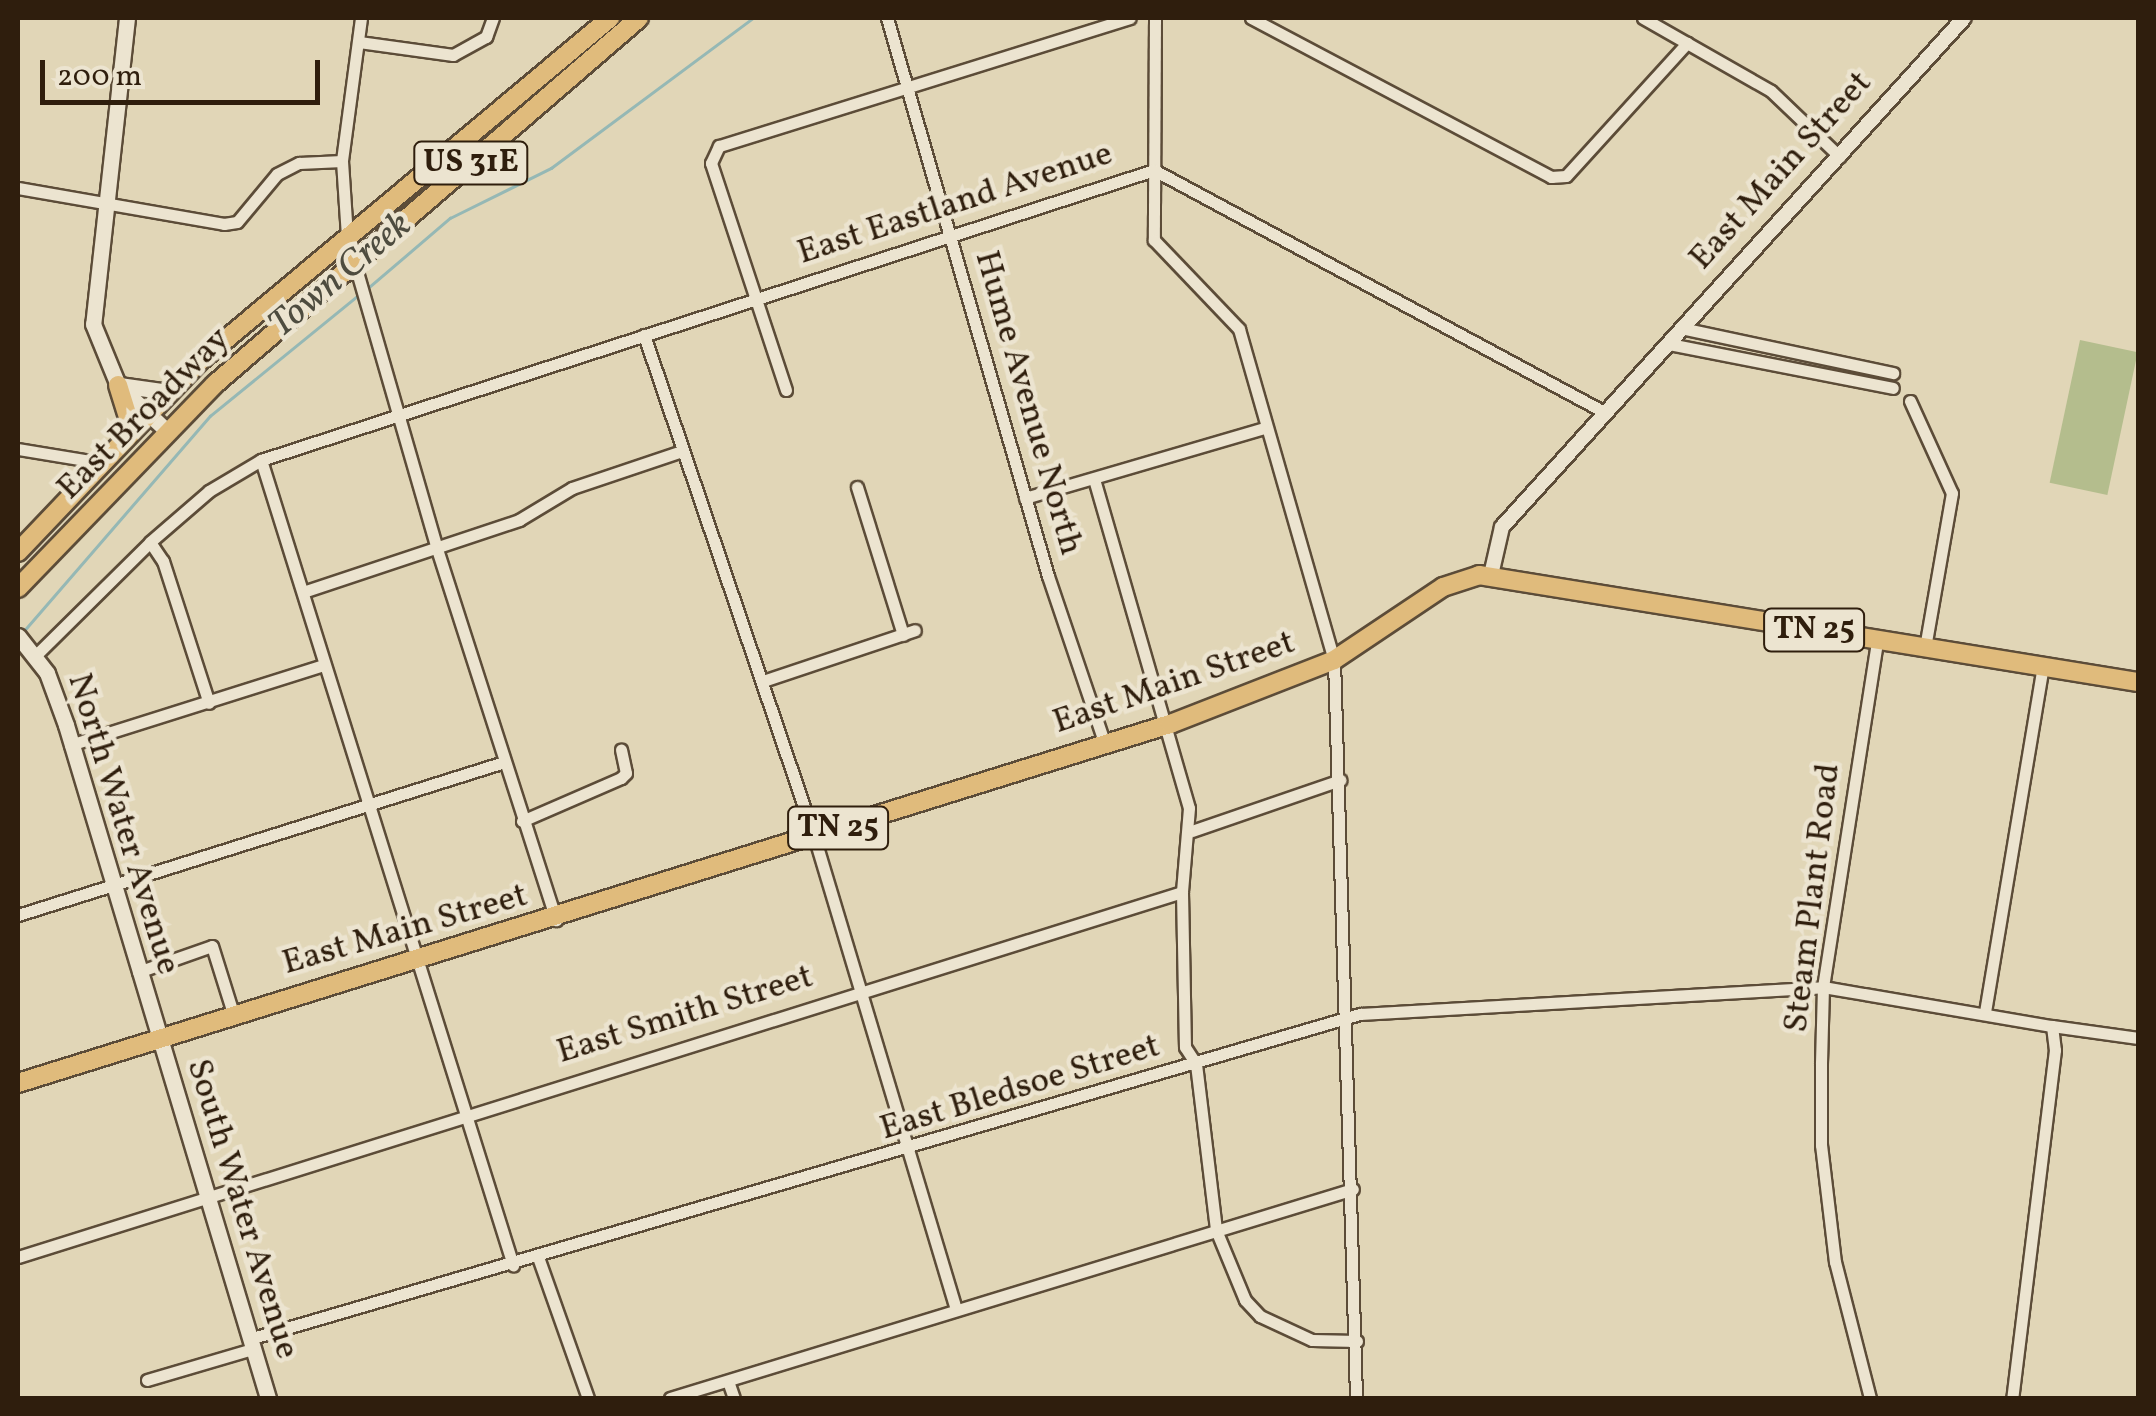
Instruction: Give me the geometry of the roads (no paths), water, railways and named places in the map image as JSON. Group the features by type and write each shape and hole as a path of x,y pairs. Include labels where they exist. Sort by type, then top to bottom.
{"main road":[{"path":"127,18 93,324 132,430"},
{"name":"East Broadway","path":"18,552 170,392 347,237 610,18"},
{"name":"East Broadway","path":"18,588 168,432 359,271 639,18"},
{"path":"118,385 170,392"},
{"path":"118,385 168,432"},
{"name":"TN 25","path":"1491,575 2138,682"},
{"name":"East Main Street","path":"158,1037 556,920 1105,744 1167,715 1334,660 1443,587 1491,575"},
{"name":"North Water Avenue","path":"27,646 48,673 158,1037"},
{"name":"TN 25","path":"18,1083 158,1037"},
{"name":"South Water Avenue","path":"158,1037 268,1398"}],"street":[{"path":"361,18 342,161 347,237 436,549 556,920"},
{"path":"359,42 464,52 486,38 493,18"},
{"name":"Hume Avenue North","path":"887,18 1025,498 1105,744"},
{"path":"786,390 753,298 712,156 718,146 1130,18"},
{"path":"1155,18 1154,240 1239,330 1264,428 1334,660 1353,1188 1356,1398"},
{"path":"1250,18 1550,177 1566,176 1687,43"},
{"path":"1644,18 1770,90 1840,157"},
{"name":"East Main Street","path":"1491,575 1502,527 1964,18"},
{"path":"18,188 236,222 277,174 299,163 342,161"},
{"name":"East Eastland Avenue","path":"27,646 208,491 261,460 1154,170 1606,413"},
{"path":"1681,328 1893,374"},
{"path":"644,335 814,836 956,1310"},
{"path":"1669,344 1893,388"},
{"path":"1910,400 1952,493 1925,647"},
{"path":"1025,498 1264,428"},
{"path":"18,449 103,463"},
{"path":"303,592 519,520 572,488 682,451"},
{"path":"261,460 512,1264"},
{"path":"1094,479 1167,715 1192,830 1182,892 1185,1046 1196,1064 1216,1230 1245,1300 1260,1316 1312,1340 1357,1341"},
{"path":"763,681 909,632 856,487"},
{"path":"150,542 163,561 209,703"},
{"name":"Steam Plant Road","path":"1870,1398 1828,1216 1821,1144 1823,987 1877,641"},
{"path":"70,744 323,665"},
{"path":"1984,1012 2044,666"},
{"path":"522,820 621,778 626,772 621,750"},
{"path":"18,915 504,762"},
{"path":"1192,830 1340,780"},
{"name":"East Smith Street","path":"18,1257 466,1112 1182,892"},
{"path":"138,972 212,946 233,1013"},
{"name":"East Bledsoe Street","path":"147,1380 512,1264 910,1151 1346,1018 1823,987 2138,1038"},
{"path":"2012,1398 2055,1050 2052,1026"},
{"path":"670,1398 1353,1188"},
{"path":"538,1257 588,1398"},
{"path":"728,1381 734,1398"}],"waterway":[{"name":"Town Creek","path":"368,288 450,218 551,168 753,18"},
{"name":"Town Creek","path":"22,633 210,416 357,296"}]}
